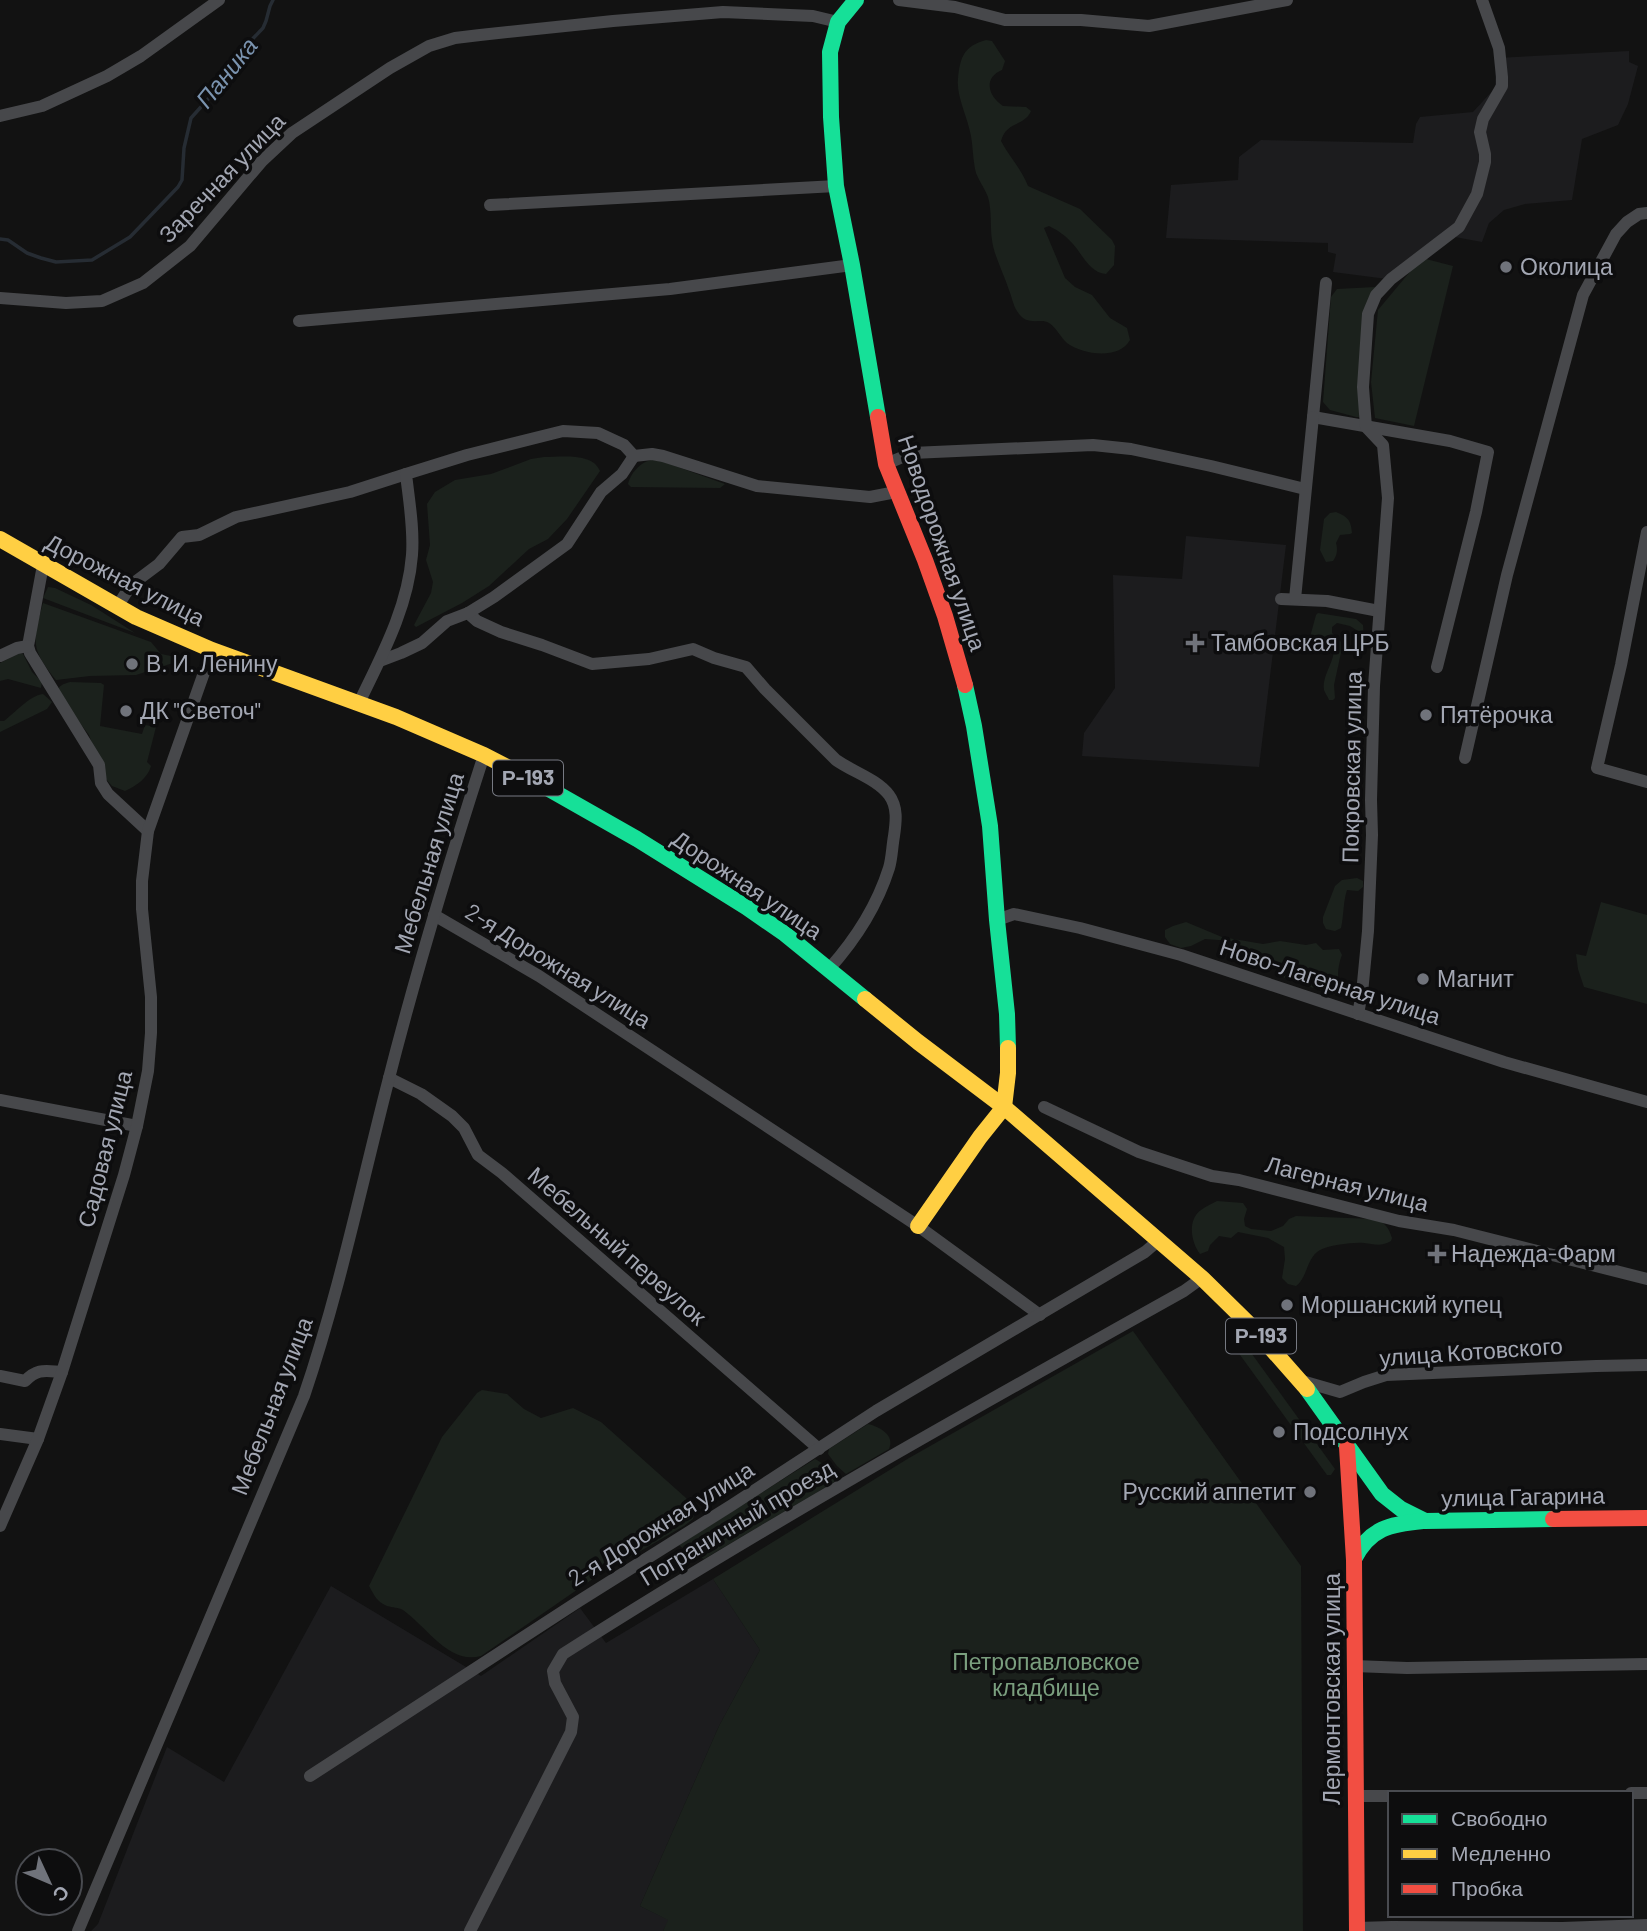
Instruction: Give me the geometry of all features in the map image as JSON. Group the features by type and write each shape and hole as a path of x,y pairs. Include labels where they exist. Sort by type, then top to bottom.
{"main road":[{"name":"Новодорожная улица","path":"856,0 838,22 830,52 836,186 886,464 945,616 974,726 990,826 1007,1014 1008,1073 1004,1107"},
{"name":"Дорожная улица","path":"0,539 117,607 212,650 430,730 484,755 570,800 682,867 785,934 918,1042 1004,1107 1202,1278 1255,1330 1301,1381 1347,1446"},
{"path":"918,1226 1004,1107"},
{"name":"улица Гагарина","path":"1347,1446 1382,1494 1401,1509 1425,1521 1647,1518"},
{"name":"Лермонтовская улица","path":"1347,1446 1354,1560 1357,1929"},
{"path":"1354,1560 1368,1537 1379,1530 1402,1522 1425,1521"}],"street":[{"path":"0,117 42,106 107,76 141,56 219,0"},
{"path":"899,0 955,7 1005,20 1080,20 1149,26 1287,0"},
{"name":"Покровская улица","path":"1358,1014 1369,919 1374,686 1388,498 1383,445 1366,427 1363,387 1368,314 1376,295 1391,279 1459,227 1477,194 1485,162 1480,132 1483,119 1502,86 1499,48 1482,0"},
{"name":"Заречная улица","path":"0,298 66,303 102,301 143,283 190,246 262,161 292,133 378,75 429,46 455,38 480,35 723,12 813,16 838,22"},
{"path":"490,205 836,186"},
{"path":"1465,758 1507,575 1583,295 1616,234 1627,222 1639,214 1647,213"},
{"path":"299,321 670,289 852,265"},
{"path":"1295,599 1326,283"},
{"path":"1313,418 1450,441 1488,452 1476,512 1437,667"},
{"path":"117,607 131,585 159,564 182,537 199,535 246,514 349,492 467,455 563,431 598,433 624,445 635,456"},
{"path":"886,464 912,453 1093,445 1131,449 1305,489"},
{"path":"380,661 422,643 447,621 468,613 494,597 567,544 601,492 622,474 635,456 663,456 757,486 870,497 896,492"},
{"path":"359,703 380,661 402,606 410,570 412,536 407,474"},
{"path":"1647,531 1597,768 1647,782"},
{"path":"43,565 28,646 30,653 99,765 101,783 108,794 148,831"},
{"path":"1281,599 1327,601 1380,611"},
{"path":"468,613 477,621 501,632 592,664 649,659 692,649 746,667 836,760 879,785 895,805 896,822 889,867 873,908 846,950 829,969"},
{"path":"0,656 16,648 28,646"},
{"name":"Садовая улица","path":"0,1526 62,1372 137,1126 148,1071 151,1033 151,997 142,909 142,881 148,831 212,650"},
{"name":"Мебельная улица","path":"78,1931 304,1396 323,1340 389,1078 434,915 484,755"},
{"name":"2-я Дорожная улица","path":"434,915 539,976 918,1226 1040,1315"},
{"name":"Ново-Лагерная улица","path":"997,920 1014,915 1080,928 1201,961 1504,1062 1647,1102"},
{"name":"Мебельный переулок","path":"389,1078 421,1094 452,1116 464,1128 478,1155 820,1449"},
{"path":"0,1100 137,1126"},
{"name":"Лагерная улица","path":"1044,1107 1139,1152 1212,1176 1239,1180 1399,1220 1454,1230 1647,1279"},
{"name":"2-я Дорожная улица","path":"310,1776 876,1411 1145,1252 1159,1240"},
{"name":"Пограничный проезд","path":"470,1931 571,1732 573,1717 555,1683 553,1671 563,1654 857,1475 1184,1291 1202,1278"},
{"name":"улица Котовского","path":"1301,1381 1340,1392 1387,1375 1647,1365"},
{"path":"0,1376 25,1381 39,1371 62,1372"},
{"path":"0,1434 37,1439"},
{"path":"1354,1666 1407,1668 1647,1664"},
{"path":"1356,1796 1388,1796"},
{"path":"1357,1929 1647,1925"}],"shaded area":[{"path":"1629,51 1629,62 1638,66 1628,104 1618,125 1582,139 1572,200 1525,204 1504,210 1489,223 1482,242 1444,235 1387,279 1333,272 1336,254 1328,252 1328,243 1166,238 1171,185 1238,180 1239,157 1261,140 1413,143 1420,117 1473,112 1495,88 1496,58"},
{"name":"Тамбовская ЦРБ","path":"1186,536 1286,545 1259,767 1082,756 1084,733 1115,688 1113,575 1182,579"},
{"path":"713,1579 760,1650 719,1726 640,1906 669,1920 663,1931 91,1931 98,1924 167,1747 224,1782 331,1586 481,1676 580,1608 606,1643"}],"green space":[{"path":"986,40 992,41 1005,61 1002,70 996,73 990,82 994,97 1003,106 1026,107 1031,111 1024,120 1007,130 1001,141 1028,186 1080,209 1115,246 1114,265 1106,274 1100,273 1091,267 1065,236 1049,226 1044,228 1065,278 1075,287 1092,295 1110,318 1127,328 1130,340 1118,351 1100,354 1074,347 1049,323 1029,321 1021,316 1014,306 993,246 989,202 976,173 971,136 958,86 960,64 968,49"},
{"path":"1426,259 1453,266 1414,426 1375,418 1371,382 1378,310 1419,261"},
{"path":"1375,287 1360,414 1356,417 1330,410 1323,402 1331,297 1337,289"},
{"path":"544,457 583,458 591,461 600,471 567,519 548,539 529,549 489,586 416,627 414,625 431,593 433,582 426,560 430,545 427,504 435,492 455,480 491,474"},
{"path":"652,460 725,484 720,488 631,487 628,484 634,472 640,465"},
{"path":"1336,512 1348,520 1352,533 1340,535 1333,561 1326,562 1320,550 1324,519 1330,513"},
{"path":"48,587 91,605 135,633 43,598"},
{"path":"43,603 151,642 161,654 171,656 173,663 136,675 56,680 42,660 36,644"},
{"path":"1318,613 1356,619 1363,625 1364,641 1360,642 1358,631 1350,626 1337,623 1332,627 1332,633 1341,642 1342,648 1333,700 1329,700 1324,683 1333,657 1333,645 1329,640 1316,643 1310,637"},
{"path":"20,653 42,682 41,688 8,679 0,681 0,663"},
{"path":"70,682 104,685 100,726 142,734 145,725 156,727 147,762 151,766 144,778 133,787 125,791 112,786 105,778 89,735 57,692 62,685"},
{"path":"43,694 52,702 47,709 0,732 0,721 4,721 33,698"},
{"path":"1357,878 1363,881 1363,887 1358,891 1347,890 1341,928 1335,931 1326,929 1323,917 1335,886 1342,880"},
{"path":"1601,902 1647,915 1647,1004 1584,987 1576,954 1586,956"},
{"path":"1186,922 1222,937 1263,944 1280,941 1306,945 1316,943 1323,950 1339,949 1342,955 1338,978 1348,994 1347,999 1286,979 1267,958 1231,941 1205,939 1181,948 1170,944 1165,937 1165,930"},
{"path":"1217,1201 1243,1203 1247,1209 1245,1226 1251,1229 1271,1231 1296,1216 1374,1219 1386,1226 1392,1238 1381,1245 1348,1243 1320,1250 1315,1253 1296,1286 1288,1284 1282,1278 1284,1247 1268,1238 1238,1232 1231,1238 1219,1236 1208,1251 1200,1254 1194,1243 1192,1225 1201,1210"},
{"name":"Петропавловское кладбище","path":"1133,1331 1301,1566 1303,1931 663,1931 668,1920 640,1906 719,1726 760,1650 713,1579 909,1458"},
{"path":"1240,1340 1335,1469 1331,1475 1327,1475 1235,1348 1234,1344"},
{"path":"482,1390 507,1394 524,1409 541,1418 573,1408 601,1422 686,1498 695,1511 693,1519 684,1526 597,1576 481,1656 469,1657 448,1650 403,1610 387,1606 376,1598 369,1586 442,1437"},
{"path":"868,1424 888,1436 889,1449 846,1474 828,1454 829,1449"},
{"path":"815,1459 829,1471 835,1481 833,1483 704,1559 679,1545"}],"waterway":[{"name":"Паника","path":"0,239 8,240 27,253 56,262 92,260 130,237 178,187 182,180 184,148 191,118 228,77 243,49 263,28 273,0"}],"traffic: fast":[{"path":"856,0 838,22 830,52 831,117 836,186 878,417"},
{"path":"965,685 990,826 1008,1048"},
{"path":"542,785 637,839 746,907 785,934 865,999"},
{"path":"1307,1389 1382,1494 1401,1509 1425,1521 1553,1519"},
{"path":"1354,1559 1374,1534 1391,1526 1423,1521"}],"traffic: slow":[{"path":"0,539 136,617 212,650 396,717 484,755 542,785"},
{"path":"865,999 1004,1107 1202,1278 1255,1330 1307,1389"},
{"path":"918,1226 1004,1107 1008,1048"}],"traffic: jam":[{"path":"878,417 886,464 925,560 965,685"},
{"path":"1347,1447 1354,1560 1357,1931"},
{"path":"1553,1519 1647,1518"}],"place":[{"name":"Околица","path":"1506,267"},
{"name":"Тамбовская ЦРБ","path":"1195,643"},
{"name":"В. И. Ленину","path":"132,664"},
{"name":"ДК \"Светоч\"","path":"126,711"},
{"name":"Пятёрочка","path":"1426,715"},
{"name":"Магнит","path":"1423,979"},
{"name":"Надежда-Фарм","path":"1437,1254"},
{"name":"Моршанский купец","path":"1287,1305"},
{"name":"Подсолнух","path":"1279,1432"},
{"name":"Русский аппетит","path":"1310,1492"}]}
